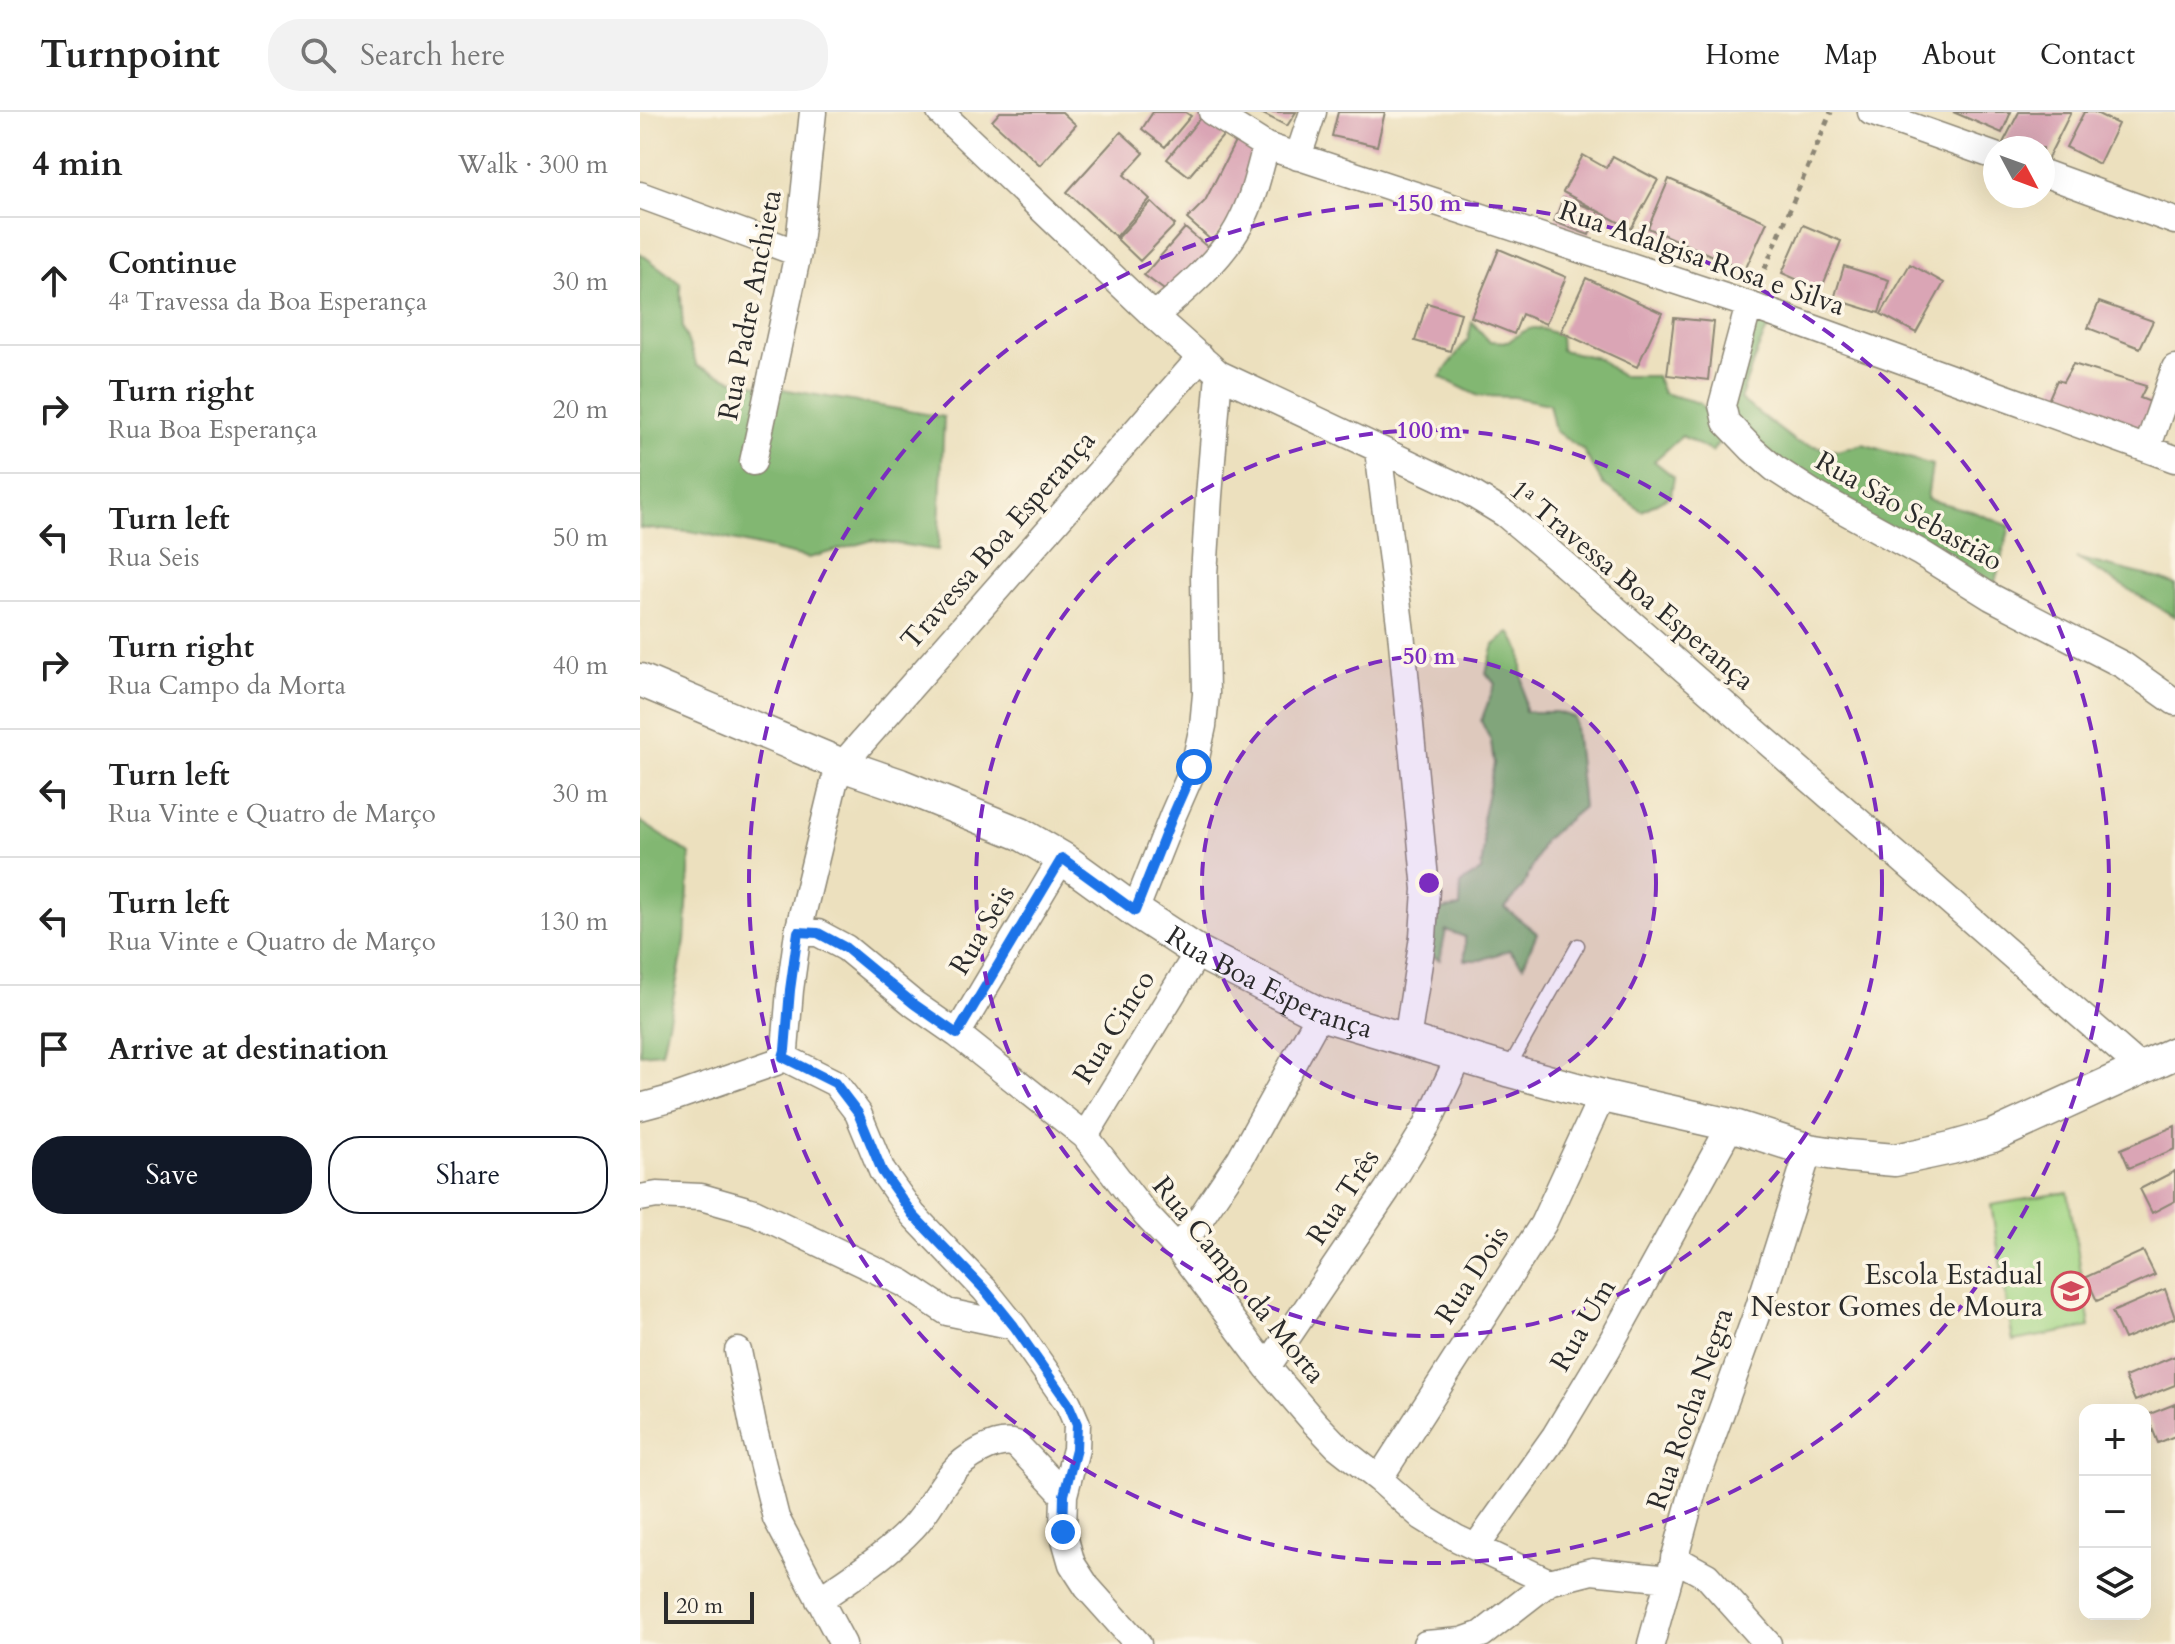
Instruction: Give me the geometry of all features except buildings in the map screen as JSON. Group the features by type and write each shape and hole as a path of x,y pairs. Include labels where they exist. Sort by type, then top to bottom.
{"street":[{"name":"Rua Padre Anchieta","path":"753,462 798,253 813,112"},
{"name":"1ª Travessa Boa Esperança","path":"940,112 1154,316 1210,365 1378,450 1464,489 1514,522 2141,1068"},
{"name":"Rua Adalgisa Rosa e Silva","path":"1212,112 1266,146 1749,305 2175,459"},
{"path":"1298,157 1313,112"},
{"path":"1871,112 1983,152"},
{"path":"1154,316 1212,263 1240,225 1266,146"},
{"path":"2055,177 2175,221"},
{"path":"640,195 798,253"},
{"name":"Rua São Sebastião","path":"1749,305 1722,405 1726,422 1752,449 1774,468 1814,494 1919,552 1991,597 2123,665 2175,702"},
{"path":"1135,911 1194,767 1203,726 1210,365"},
{"name":"Travessa Boa Esperança","path":"842,765 1210,365"},
{"path":"2147,449 2175,368"},
{"path":"1378,450 1401,632 1426,889 1423,937 1407,1040"},
{"name":"Rua Boa Esperança","path":"640,680 842,765 961,808 1021,834 1062,858 1198,952 1320,1014 1507,1070 1602,1096 1731,1125 1809,1150 1895,1160 1951,1148 1993,1136 2175,1053"},
{"path":"640,1107 737,1076 783,1057 798,932 834,783 842,765"},
{"name":"Rua Seis","path":"957,1034 1062,858"},
{"name":"Rua Campo da Morta","path":"798,932 818,933 846,948 1085,1136 1145,1214 1179,1250 1267,1367 1337,1446 1422,1517 1456,1538 1549,1582"},
{"name":"Rua Cinco","path":"1085,1136 1198,952"},
{"path":"1179,1250 1240,1159 1320,1014"},
{"name":"Rua Três","path":"1267,1367 1387,1190 1427,1125 1460,1055"},
{"path":"783,1057 835,1083 858,1113 882,1171 913,1215 985,1290 1068,1403 1077,1424 1076,1449 1064,1495 1063,1532 1072,1564 1087,1587 1138,1644"},
{"name":"Rua Dois","path":"1379,1479 1543,1224 1602,1096"},
{"name":"Rua Um","path":"1476,1547 1555,1436 1608,1348 1731,1125"},
{"name":"Rua Rocha Negra","path":"1651,1644 1695,1484 1758,1310 1809,1150"},
{"path":"648,1197 701,1197 754,1212 903,1283 947,1312 1014,1326"},
{"path":"738,1351 776,1518 843,1644"},
{"path":"819,1600 856,1575 912,1528 953,1471 999,1442 1016,1444 1064,1495"},
{"path":"1426,1644 1462,1641 1482,1634 1549,1582 1592,1571 1672,1568 1707,1576 1768,1644"}],"lane":[{"path":"1507,1070 1578,945"}],"path":[{"path":"1749,305 1831,112"}],"green space":[{"path":"640,253 680,283 683,328 697,366 736,381 944,417 938,550 873,540 809,558 702,533 640,528"},
{"path":"1744,302 1775,313 1740,399 1796,442 1837,451 1863,444 1932,465 1927,499 2010,526 1990,601 1969,600 1921,551 1778,466 1714,405"},
{"path":"1472,322 1489,341 1508,342 1528,329 1544,329 1560,336 1561,350 1598,358 1621,376 1656,376 1663,393 1700,403 1723,436 1712,452 1682,436 1654,461 1674,477 1671,495 1642,511 1603,484 1583,450 1555,431 1549,404 1514,397 1478,396 1440,377 1468,339"},
{"path":"2076,558 2175,585 2175,617"},
{"path":"1510,632 1521,651 1525,712 1556,712 1574,717 1583,807 1544,840 1523,887 1505,908 1537,933 1523,966 1509,950 1481,960 1465,960 1465,937 1446,930 1440,960 1426,953 1430,911 1460,907 1461,883 1481,871 1484,845 1482,820 1494,764 1491,741 1481,721 1495,684 1486,673 1494,645"},
{"path":"640,821 690,854 685,942 662,1052 640,1054"},
{"path":"2068,1192 2090,1327 2013,1341 1991,1205"}],"place":[{"name":"Escola Estadual Nestor Gomes de Moura","path":"2071,1291"}],"route":[{"path":"1063,1532 1064,1495 1076,1449 1077,1424 1068,1403 985,1290 913,1215 882,1171 858,1113 835,1083 783,1057 798,932 829,937 957,1034 1062,858 1135,911 1194,767"}]}
